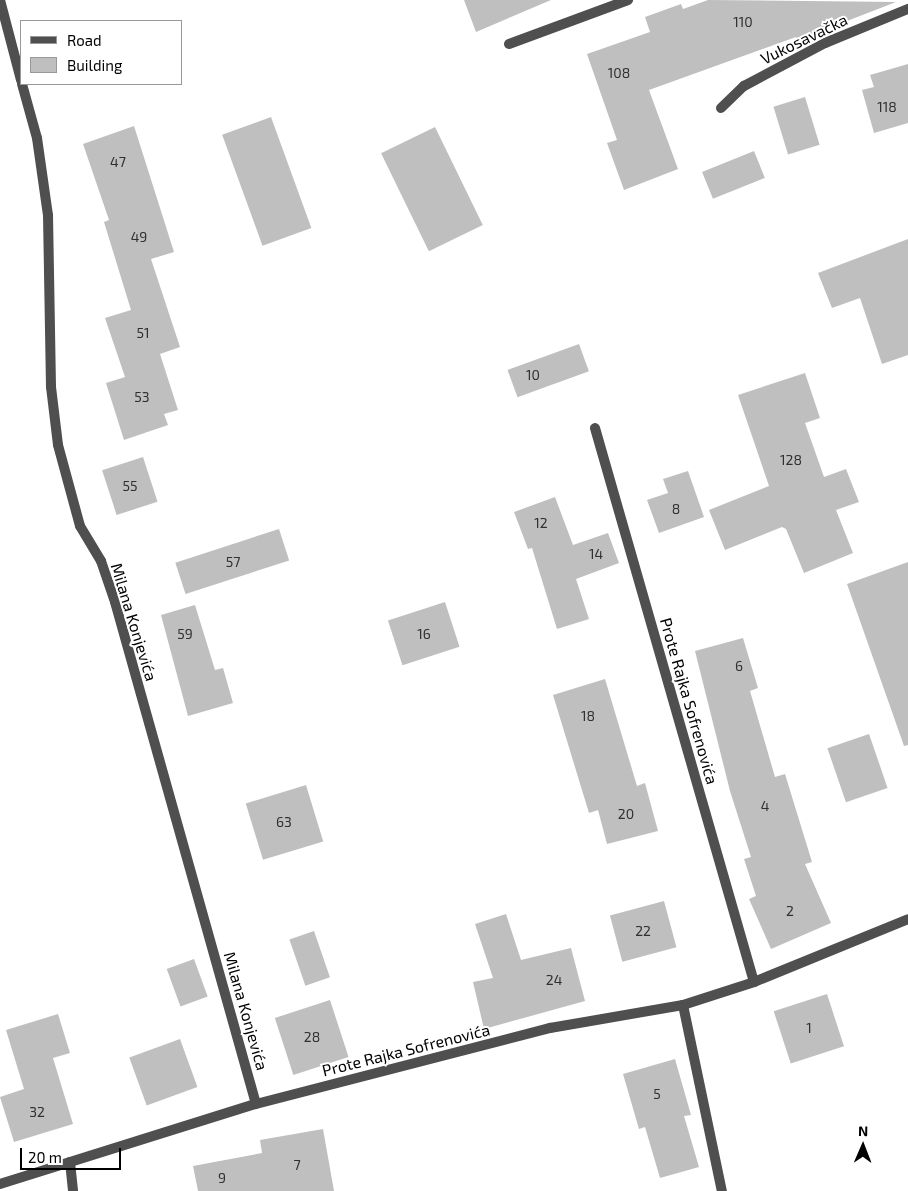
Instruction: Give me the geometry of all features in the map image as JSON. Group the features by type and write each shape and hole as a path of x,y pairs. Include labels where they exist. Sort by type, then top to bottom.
{"street":[{"path":"0,0 20,76"},
{"path":"509,44 628,0"},
{"name":"Vukosavačka","path":"721,108 744,86 824,43 908,10"},
{"name":"Milana Konjevića","path":"22,85 37,138 48,215 51,387 58,445 80,526 101,561 115,602 256,1104"},
{"name":"Prote Rajka Sofrenovića","path":"595,428 754,982"},
{"name":"Prote Rajka Sofrenovića","path":"0,1184 256,1104 550,1028 683,1005 754,982 908,919"},
{"path":"683,1005 722,1191"},
{"path":"70,1162 73,1191"}],"building":[{"path":"464,0 551,0 476,32"},
{"path":"708,0 896,2 798,40 796,37 649,90 678,169 624,190 607,143 617,140 587,54 650,32 645,17 681,4 683,9"},
{"path":"908,64 908,123 874,133 862,90 874,87 870,75"},
{"path":"805,97 820,145 788,154 773,107"},
{"path":"271,117 311,228 262,246 222,135"},
{"path":"134,126 174,252 151,259 180,347 160,354 178,410 164,414 168,425 124,440 106,383 125,377 105,318 131,310 104,222 109,220 83,144"},
{"path":"435,127 483,225 429,251 381,153"},
{"path":"754,151 765,178 713,199 702,172"},
{"path":"908,239 908,355 882,364 860,298 832,308 818,273"},
{"path":"579,344 589,371 518,397 508,370"},
{"path":"805,373 820,418 805,423 824,477 846,469 859,502 836,510 853,553 804,573 786,529 782,527 725,550 709,510 769,486 738,395"},
{"path":"143,457 158,502 117,515 102,470"},
{"path":"688,471 704,517 659,533 647,500 668,493 663,479"},
{"path":"555,497 573,545 608,533 619,563 576,579 589,619 557,629 532,548 528,549 514,512"},
{"path":"279,529 289,560 186,594 175,563"},
{"path":"908,562 908,745 904,746 847,584"},
{"path":"445,602 460,647 402,665 388,621"},
{"path":"195,605 215,670 223,668 233,703 188,716 161,615"},
{"path":"743,638 758,688 750,691 775,777 785,774 812,862 805,864 831,923 771,949 749,899 756,896 744,859 751,857 730,791 695,651"},
{"path":"605,679 637,786 645,783 658,831 607,844 598,810 589,813 553,695"},
{"path":"869,734 888,788 846,802 827,748"},
{"path":"306,785 323,841 263,860 246,803"},
{"path":"664,901 676,947 622,962 610,915"},
{"path":"506,914 521,960 571,948 585,1001 484,1029 473,982 493,978 475,924"},
{"path":"314,931 330,977 305,986 289,939"},
{"path":"194,959 208,997 180,1007 167,969"},
{"path":"827,994 844,1046 791,1064 774,1011"},
{"path":"330,1000 349,1057 293,1075 275,1018"},
{"path":"58,1014 70,1053 53,1058 73,1124 14,1142 0,1097 24,1089 6,1030"},
{"path":"180,1039 197,1087 147,1105 129,1057"},
{"path":"675,1059 691,1115 684,1116 699,1167 660,1178 645,1127 639,1129 623,1074"},
{"path":"323,1129 334,1191 198,1191 193,1166 262,1153 260,1140"}]}
